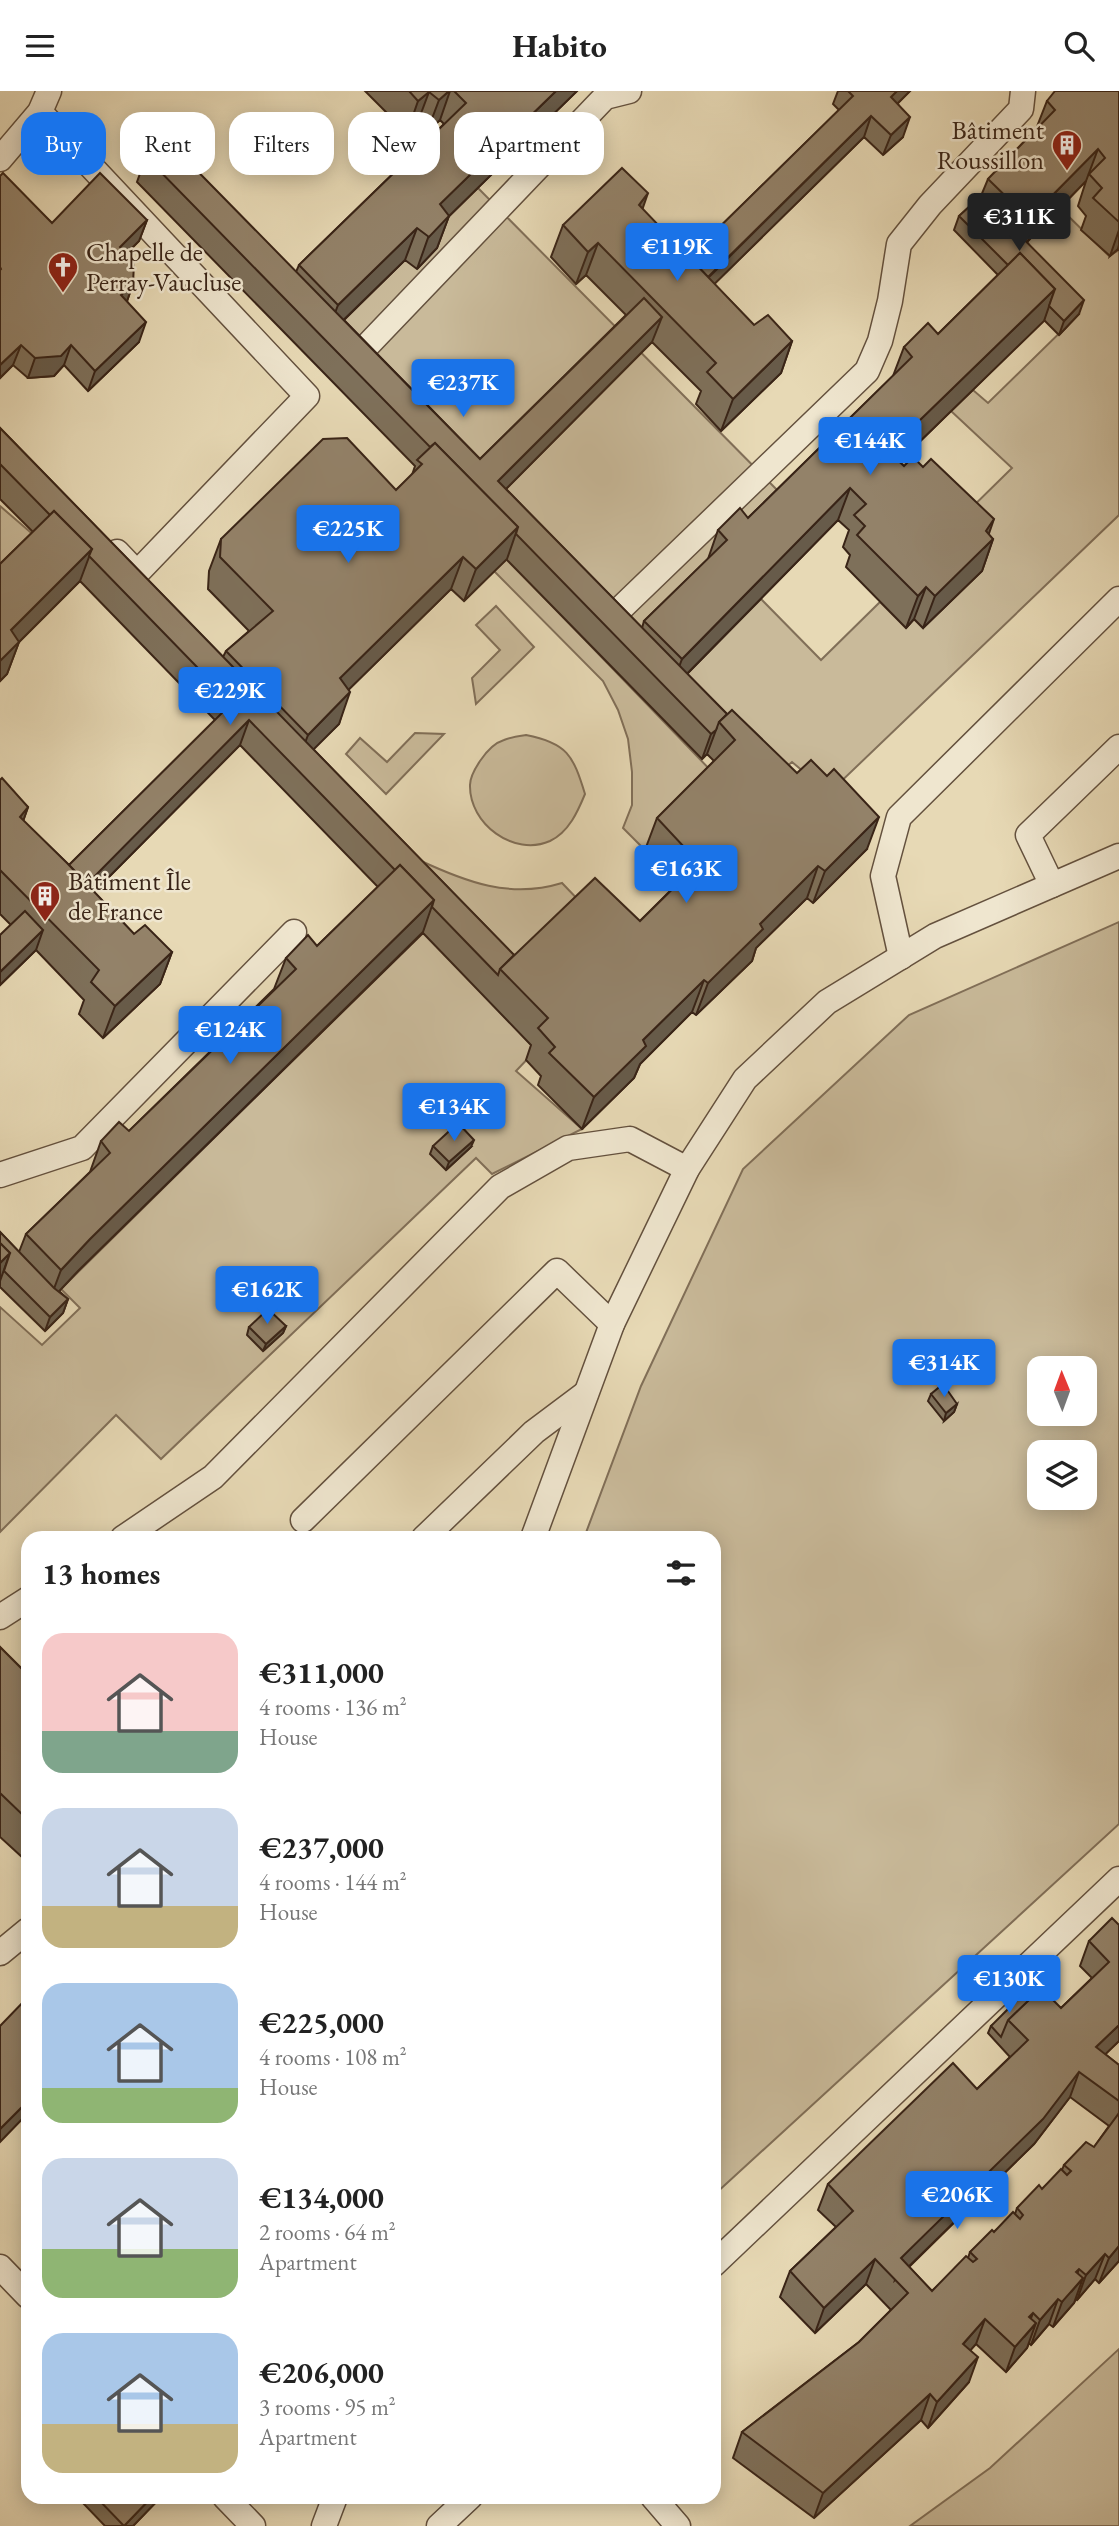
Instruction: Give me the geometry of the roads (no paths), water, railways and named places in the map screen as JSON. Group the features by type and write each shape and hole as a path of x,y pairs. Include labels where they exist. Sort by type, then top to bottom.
{"lane":[{"path":"363,350 605,97 629,91"},
{"path":"617,612 867,371 880,341 890,301 899,244 930,205 1021,109 1023,91"},
{"path":"0,159 44,102 307,396 137,573 101,535"},
{"path":"901,957 883,876 899,817 1119,599"},
{"path":"1052,885 1028,835 1119,747"},
{"path":"536,1531 612,1324 687,1169 745,1079 827,1002 935,936 1119,856"},
{"path":"0,1175 82,1148 294,932"},
{"path":"133,1531 213,1477 500,1187 568,1148 630,1139 687,1169"},
{"path":"303,1520 557,1271 612,1324"},
{"path":"431,1531 534,1432 587,1393"},
{"path":"0,1617 21,1604"},
{"path":"721,2258 1119,1879"},
{"path":"0,1953 21,1936"},
{"path":"0,2267 21,2289"},
{"path":"232,2504 253,2526"},
{"path":"324,2526 332,2504"},
{"path":"439,2526 463,2504"},
{"path":"659,2504 678,2526"}],"place":[{"name":"Bâtiment Roussillon","path":"1067,172"},
{"name":"Chapelle de Perray-Vaucluse","path":"63,294"},
{"name":"Bâtiment Île de France","path":"45,923"}]}
